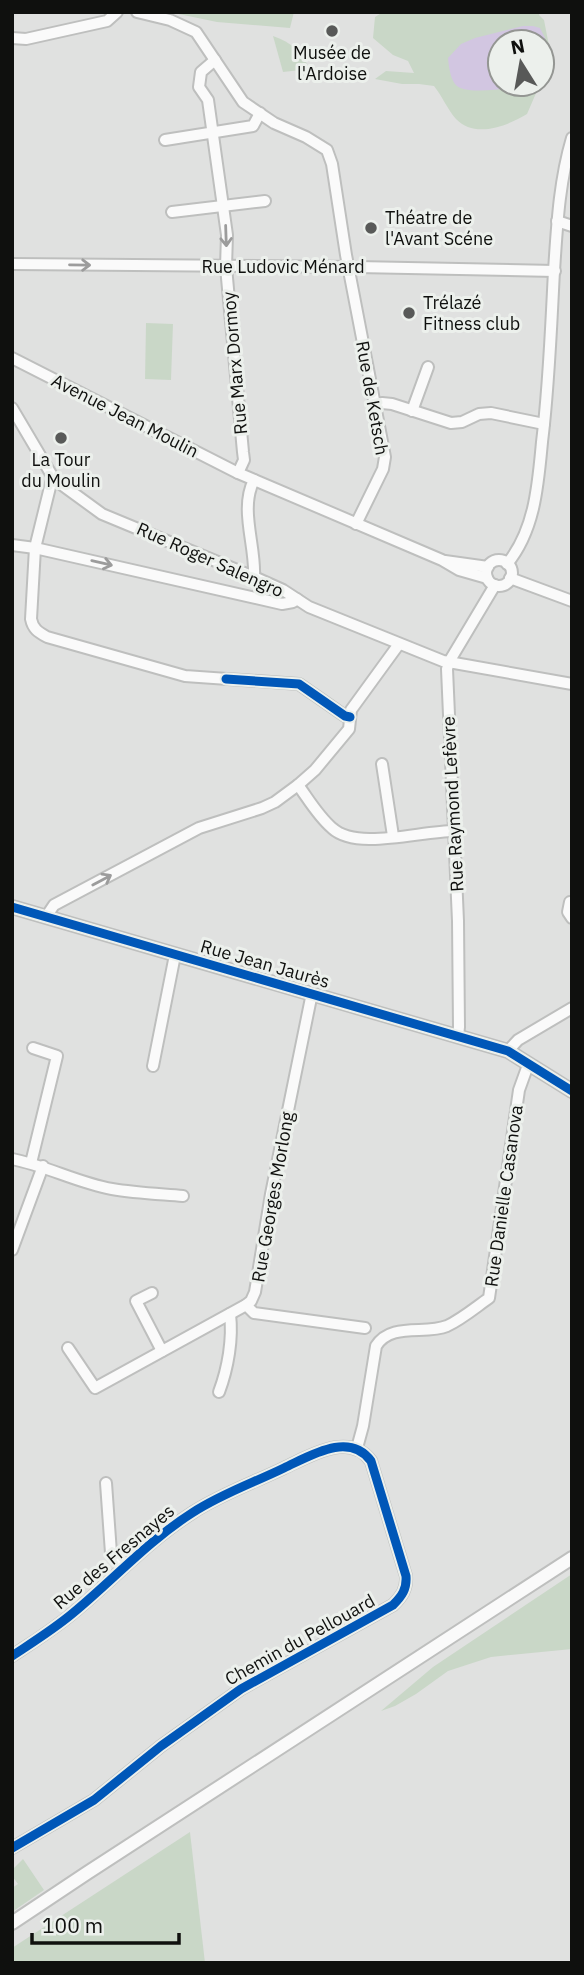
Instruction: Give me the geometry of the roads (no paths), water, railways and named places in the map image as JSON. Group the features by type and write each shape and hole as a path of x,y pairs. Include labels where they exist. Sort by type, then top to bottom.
{"main road":[{"name":"Rue Jean Jaurès","path":"12,907 508,1051 572,1091"},
{"path":"12,1923 572,1558"}],"street":[{"path":"12,38 26,39 107,21 117,12"},
{"path":"137,12 170,20 196,32 243,102 260,113 253,126 165,140"},
{"name":"Rue Marx Dormoy","path":"215,60 201,72 199,87 208,100 227,235 226,267 244,460 238,473"},
{"name":"Rue de Ketsch","path":"260,113 327,150 335,176 348,267 385,457 383,469 356,524"},
{"path":"507,564 515,555 530,524 536,494 544,424 557,221 564,165 572,138"},
{"path":"172,212 265,201"},
{"path":"557,221 572,226"},
{"name":"Rue Ludovic Ménard","path":"12,264 555,271"},
{"name":"Avenue Jean Moulin","path":"12,358 238,473 442,560 490,577"},
{"path":"412,411 429,366"},
{"path":"374,405 387,403 451,423 491,413 544,424"},
{"name":"Rue Roger Salengro","path":"12,408 54,479 102,514 254,577 283,590 309,607 399,644 449,662 572,684"},
{"path":"54,479 35,548 31,619 38,632 47,637 185,676 299,684 350,717"},
{"path":"254,480 248,493 254,577"},
{"path":"12,545 282,604 297,599"},
{"path":"497,561 507,564 511,571 510,579 505,584 490,577 497,561"},
{"name":"Rue Raymond Lefèvre","path":"458,1036 458,921 447,669 490,577"},
{"path":"510,579 572,601"},
{"path":"46,917 54,905 134,862 199,828 275,802 298,785 316,769 349,729 351,710 399,644"},
{"path":"382,764 393,836"},
{"path":"298,785 331,828 358,839 453,831"},
{"path":"570,902 568,912 572,918"},
{"path":"153,1066 175,955"},
{"name":"Rue Georges Morlong","path":"68,1348 95,1388 246,1305 255,1292 271,1194 312,993"},
{"path":"508,1051 518,1041 572,1008"},
{"path":"12,1250 37,1165 57,1056 33,1048"},
{"name":"Rue Danielle Casanova","path":"356,1448 363,1426 376,1346 384,1337 395,1332 446,1326 489,1298 519,1090 528,1065"},
{"path":"12,1159 112,1189 183,1196"},
{"path":"152,1293 136,1301 162,1351"},
{"path":"246,1305 254,1313 365,1328"},
{"path":"219,1392 225,1376 232,1328 230,1314"},
{"name":"Rue des Fresnayes","path":"12,1656 44,1636 122,1568 192,1513 231,1491 332,1448 356,1448"},
{"name":"Chemin du Pellouard","path":"12,1848 94,1800 161,1746 242,1689 393,1605 403,1595 407,1584 406,1576 373,1465 365,1454 356,1448"},
{"name":"Rue des Fresnayes","path":"106,1483 111,1553 122,1568"}],"place":[{"name":"Musée de l'Ardoise","path":"332,31"},
{"name":"Théatre de l'Avant Scéne","path":"371,228"},
{"name":"Trélazé Fitness club","path":"409,313"},
{"name":"La Tour du Moulin","path":"61,438"}]}
